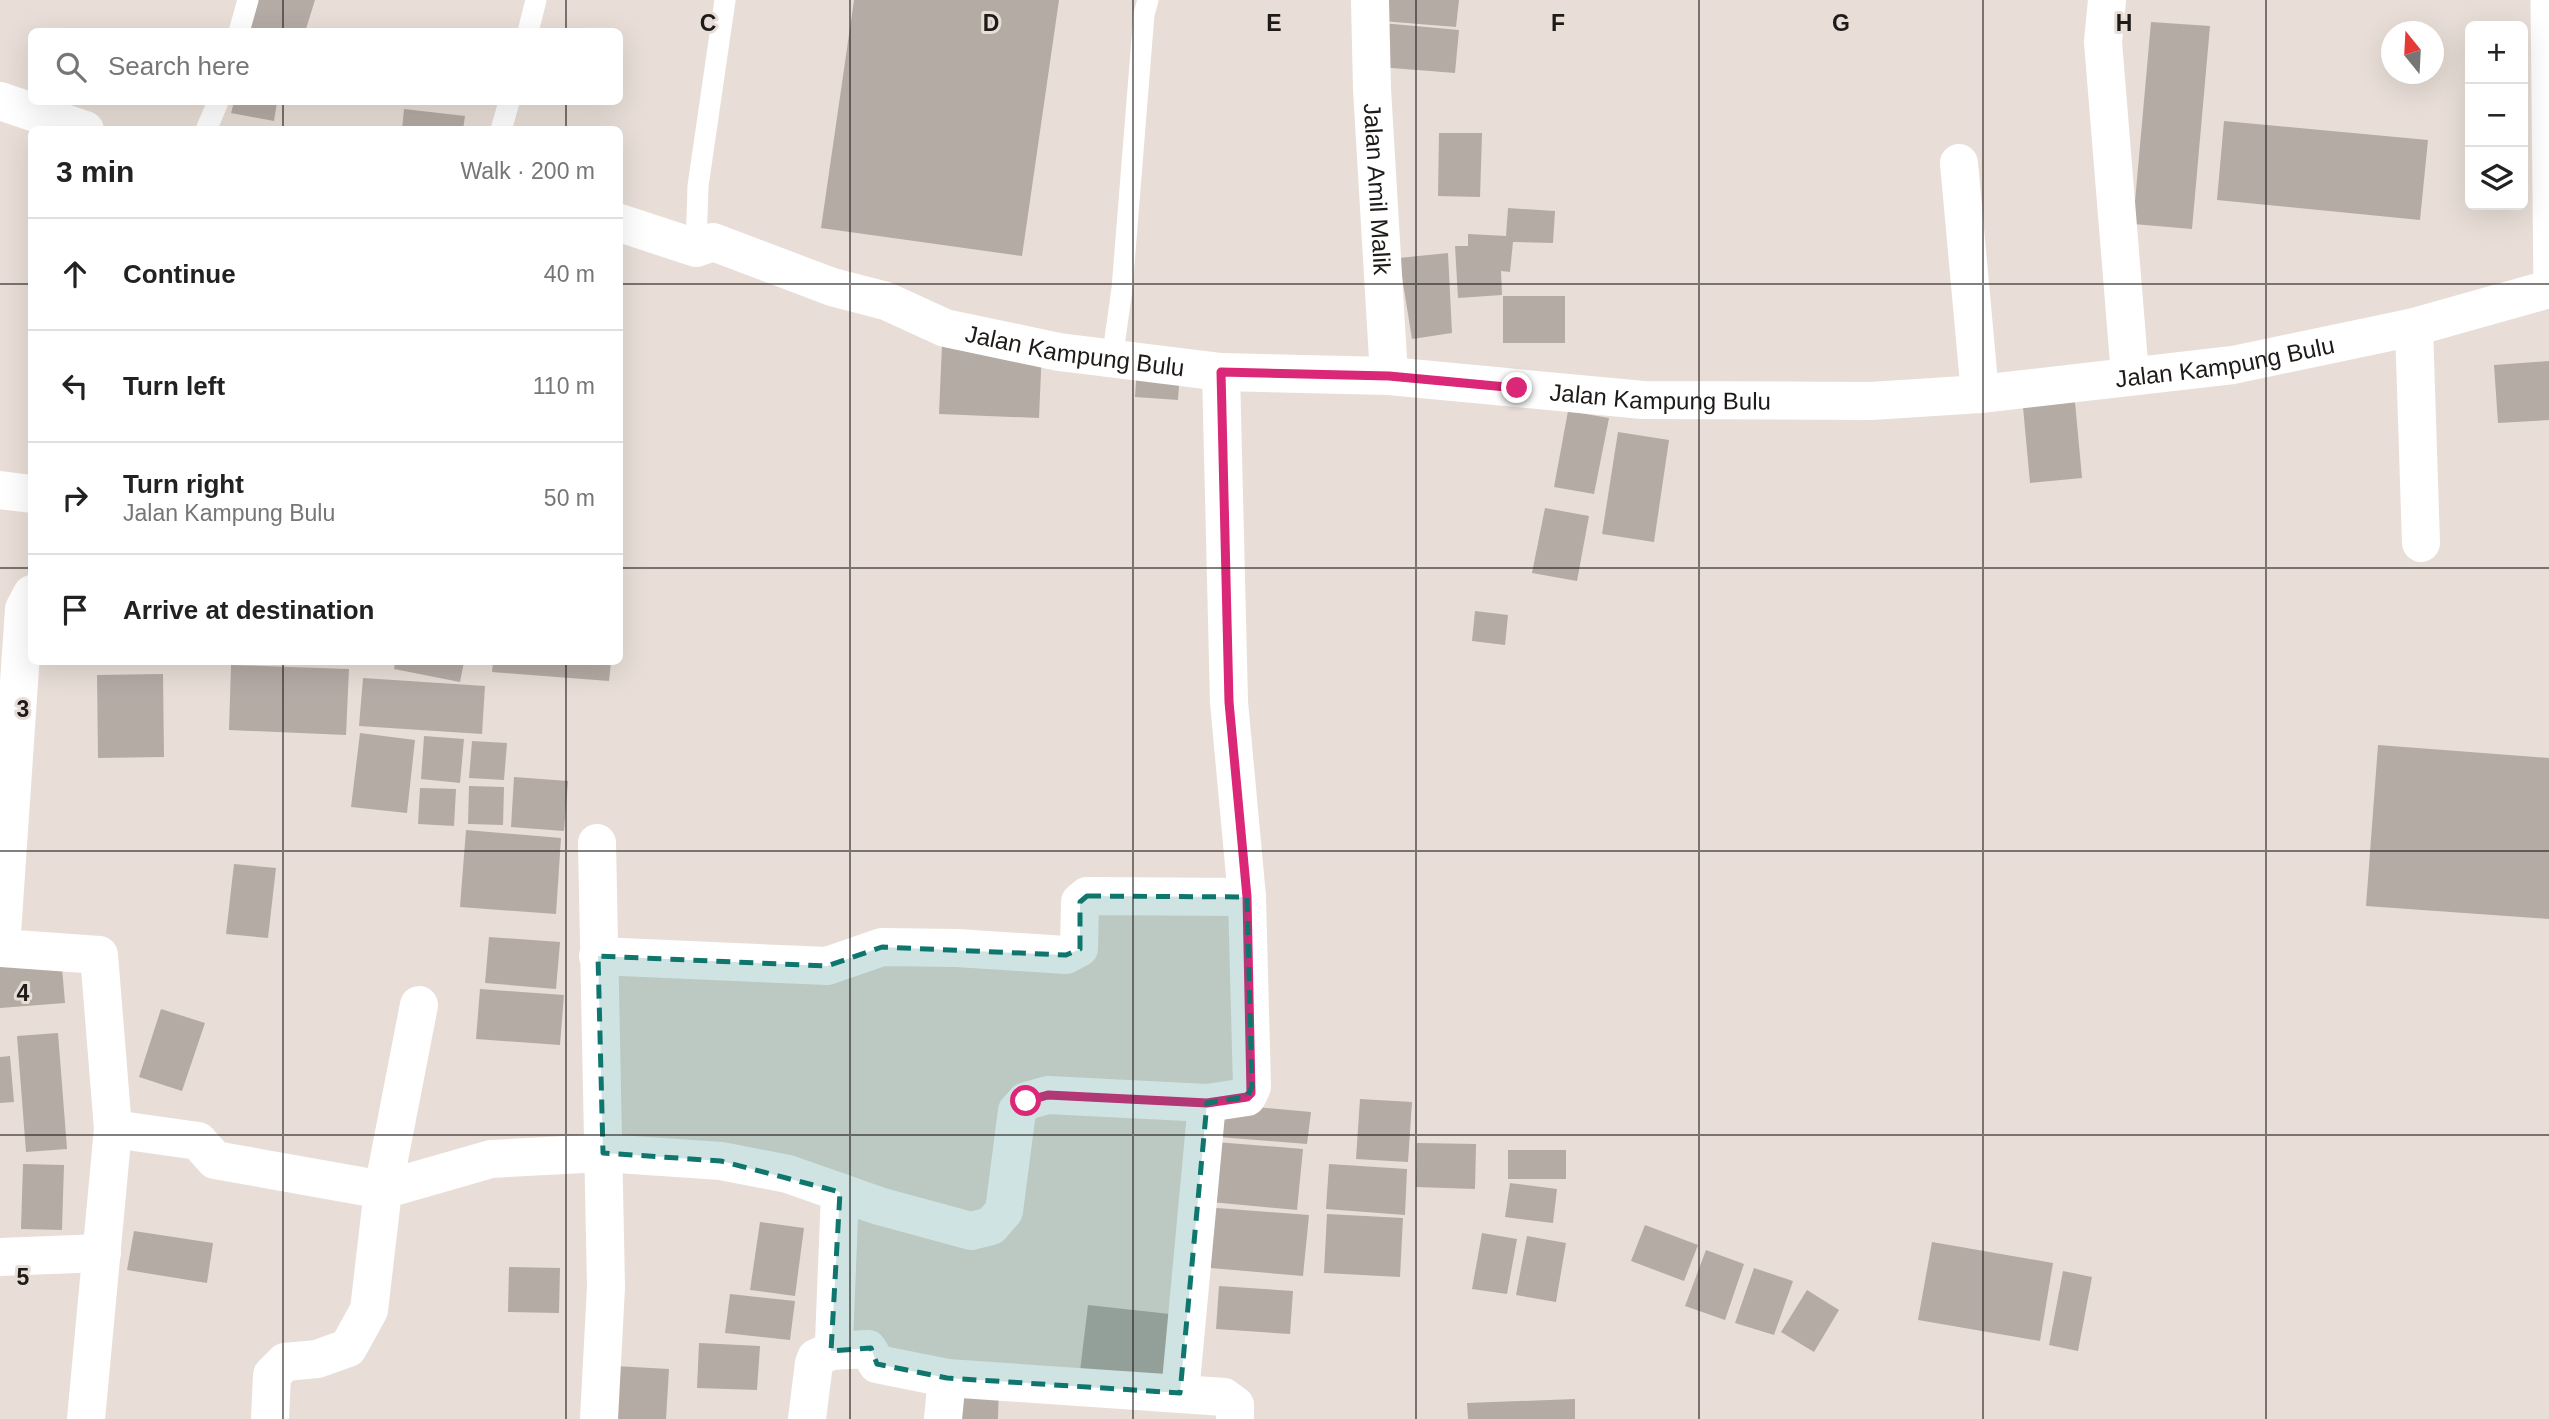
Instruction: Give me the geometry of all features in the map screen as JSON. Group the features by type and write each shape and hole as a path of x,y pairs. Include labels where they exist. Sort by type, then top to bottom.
{"street":[{"name":"Jalan Amil Malik","path":"1370,0 1372,89 1389,376"},
{"path":"2106,0 2104,55 2130,375"},
{"path":"2,108 67,126"},
{"path":"1959,163 1980,394"},
{"name":"Jalan Kampung Bulu","path":"623,224 696,248 713,242 832,287 886,301 945,328 1112,360 1221,372 1389,376 1643,400 1871,401 1980,394 2233,365 2414,327 2547,290"},
{"path":"2414,327 2421,543"},
{"path":"113,1129 198,1141 215,1160 383,1189 491,1159 603,1153 721,1161 788,1174 879,1206 971,1231 991,1226 1004,1211 1017,1111 1026,1101 1048,1095 1207,1103 1247,1097 1251,1093 1247,897 1229,702 1221,372"},
{"path":"0,490 28,494"},
{"path":"28,602 24,609 1,948 99,955 113,1129 86,1419"},
{"path":"597,843 606,1287 599,1419"},
{"path":"598,956 827,966 882,947 957,948 1066,955 1079,948 1080,902 1087,896 1247,897"},
{"path":"270,1419 272,1375 285,1362 317,1359 348,1348 369,1310 383,1189 419,1005"},
{"path":"1180,1393 1207,1103"},
{"path":"831,1351 834,1342 840,1192"},
{"path":"0,1257 102,1253"},
{"path":"807,1419 816,1358 831,1351 868,1349 877,1364 947,1378 1180,1393 1231,1400 1236,1405 1235,1419"},
{"path":"943,1419 947,1378"}],"lane":[{"path":"240,28 248,0"},
{"path":"529,28 536,0"},
{"path":"696,248 698,186 725,0"},
{"path":"1112,360 1122,289 1144,14 1148,0"},
{"path":"2541,0 2547,290"},
{"path":"208,126 217,105"},
{"path":"502,126 508,105"}],"highlighted area":[{"path":"1087,896 1247,897 1252,1087 1247,1097 1207,1103 1180,1393 947,1378 877,1364 871,1348 831,1351 840,1192 721,1161 603,1153 598,956 827,966 882,947 1066,955 1080,949 1080,902"}],"building":[{"path":"257,0 315,0 306,28 248,27"},
{"path":"854,0 1059,0 1022,256 821,228"},
{"path":"1384,0 1459,0 1456,27 1382,21"},
{"path":"2151,22 2210,26 2192,229 2133,224"},
{"path":"1382,23 1459,30 1455,73 1379,67"},
{"path":"233,105 277,105 274,121 231,113"},
{"path":"404,109 465,116 464,126 402,126"},
{"path":"2224,121 2428,140 2420,220 2217,200"},
{"path":"1439,133 1482,133 1480,197 1438,196"},
{"path":"1508,208 1555,211 1553,243 1513,242 1510,272 1501,271 1502,295 1458,298 1455,246 1468,246 1468,234 1506,236"},
{"path":"1448,253 1452,333 1412,339 1399,258"},
{"path":"1503,296 1565,296 1565,343 1503,343"},
{"path":"942,345 1042,349 1039,418 939,414"},
{"path":"2549,361 2549,420 2498,423 2494,365"},
{"path":"1137,367 1180,370 1178,400 1135,397"},
{"path":"2075,402 2082,478 2030,483 2023,407"},
{"path":"1568,411 1609,418 1594,494 1554,487"},
{"path":"1618,432 1669,440 1654,542 1602,534"},
{"path":"1545,508 1589,516 1577,581 1532,573"},
{"path":"1475,611 1508,615 1505,645 1472,641"},
{"path":"231,665 349,669 346,735 229,730"},
{"path":"395,665 463,665 460,682 394,669"},
{"path":"493,665 611,665 609,681 492,672"},
{"path":"163,674 164,757 98,758 97,675"},
{"path":"363,678 485,686 482,734 359,726"},
{"path":"360,733 415,740 407,813 351,807"},
{"path":"424,736 464,739 460,783 421,779"},
{"path":"472,741 507,743 504,780 469,778"},
{"path":"2378,745 2549,758 2549,919 2366,906"},
{"path":"514,777 568,781 564,831 511,827"},
{"path":"469,786 504,787 503,825 468,824"},
{"path":"420,788 456,789 454,826 418,824"},
{"path":"466,830 561,838 556,914 460,907"},
{"path":"234,864 276,868 268,938 226,934"},
{"path":"489,937 560,942 556,989 485,983"},
{"path":"61,956 65,1003 0,1008 0,961"},
{"path":"480,989 564,995 560,1045 476,1039"},
{"path":"161,1009 205,1023 182,1091 139,1077"},
{"path":"58,1033 67,1149 26,1152 17,1036"},
{"path":"10,1056 14,1102 0,1103 0,1057"},
{"path":"1360,1099 1412,1102 1408,1162 1356,1159"},
{"path":"1222,1104 1311,1112 1307,1144 1219,1137"},
{"path":"1216,1142 1303,1149 1297,1210 1211,1202"},
{"path":"1417,1143 1476,1144 1475,1189 1416,1187"},
{"path":"1508,1150 1566,1150 1566,1179 1508,1179"},
{"path":"23,1164 64,1165 62,1230 21,1229"},
{"path":"1329,1164 1407,1169 1405,1215 1326,1209"},
{"path":"1510,1183 1557,1189 1553,1223 1505,1217"},
{"path":"1204,1207 1309,1215 1303,1276 1199,1267"},
{"path":"1327,1214 1403,1218 1400,1277 1324,1273"},
{"path":"760,1222 804,1228 795,1296 750,1290"},
{"path":"1645,1225 1698,1245 1684,1281 1631,1261"},
{"path":"134,1231 213,1243 207,1283 127,1270"},
{"path":"1482,1233 1517,1239 1507,1294 1472,1289"},
{"path":"1527,1236 1566,1243 1556,1302 1516,1295"},
{"path":"1932,1242 2053,1263 2040,1341 1918,1320"},
{"path":"1706,1250 1744,1264 1725,1320 1685,1306"},
{"path":"509,1267 560,1268 559,1313 508,1312"},
{"path":"1754,1268 1793,1281 1774,1335 1735,1323"},
{"path":"2063,1271 2092,1277 2078,1351 2049,1345"},
{"path":"1219,1286 1293,1291 1290,1334 1216,1329"},
{"path":"1807,1290 1839,1310 1814,1352 1781,1332"},
{"path":"730,1294 795,1301 790,1340 725,1333"},
{"path":"1088,1305 1179,1315 1171,1381 1080,1371"},
{"path":"699,1343 760,1346 757,1390 697,1388"},
{"path":"615,1366 669,1369 666,1419 612,1419"},
{"path":"953,1385 999,1386 998,1419 952,1419"},
{"path":"1575,1399 1575,1419 1468,1419 1467,1403"}],"route":[{"path":"1026,1101 1048,1095 1207,1103 1247,1097 1251,1093 1247,897 1229,702 1221,372 1389,376 1517,388"}]}
